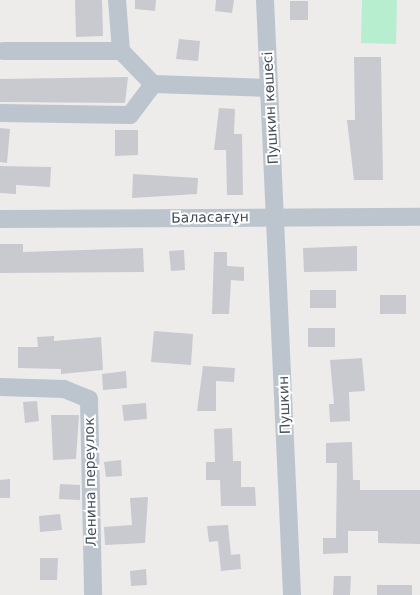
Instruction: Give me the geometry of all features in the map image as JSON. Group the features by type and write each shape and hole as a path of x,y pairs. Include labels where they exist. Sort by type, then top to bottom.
{"street":[{"path":"117,0 121,51 154,84 268,88"},
{"name":"Пушкин көшесі","path":"265,0 276,216"},
{"path":"3,51 121,51"},
{"path":"0,113 130,115 154,84"},
{"name":"Баласағұн","path":"0,219 276,216 420,217"},
{"name":"Пушкин","path":"276,216 292,595"},
{"name":"Ленина переулок","path":"0,387 64,389 88,399 93,595"}],"green space":[{"path":"362,0 397,0 396,44 361,43"}],"building":[{"path":"75,0 102,0 103,36 76,37"},
{"path":"135,0 156,0 155,11 135,9"},
{"path":"216,0 234,0 232,13 215,11"},
{"path":"290,1 308,1 308,20 290,20"},
{"path":"179,39 200,41 198,61 176,59"},
{"path":"354,57 381,57 383,180 354,180 347,120 355,120"},
{"path":"128,77 125,103 0,102 0,79"},
{"path":"219,108 235,109 234,134 242,134 243,195 227,195 226,150 214,150"},
{"path":"0,128 10,129 7,163 0,162"},
{"path":"115,130 138,130 138,155 115,156"},
{"path":"0,166 51,167 50,187 16,185 16,194 0,193"},
{"path":"133,174 198,178 197,194 132,198"},
{"path":"0,244 23,244 23,252 143,248 144,272 0,273"},
{"path":"357,246 357,271 304,272 303,248"},
{"path":"184,250 185,270 171,271 169,251"},
{"path":"214,252 227,252 227,266 244,267 244,281 231,280 229,314 212,314"},
{"path":"310,290 336,290 336,308 310,308"},
{"path":"380,295 406,295 406,314 380,314"},
{"path":"308,328 335,328 335,347 308,347"},
{"path":"154,331 193,334 191,365 151,362"},
{"path":"54,336 54,341 101,337 103,370 61,374 61,369 18,368 18,347 38,347 37,337"},
{"path":"362,358 365,391 349,392 350,421 330,422 329,404 334,404 330,360"},
{"path":"203,366 235,368 234,382 216,381 216,411 197,411"},
{"path":"126,371 127,388 103,390 102,374"},
{"path":"37,401 39,421 25,423 23,402"},
{"path":"146,403 147,419 124,421 122,405"},
{"path":"51,415 79,415 76,459 53,460"},
{"path":"232,428 233,461 241,461 241,487 255,487 256,506 221,506 220,480 206,480 206,462 215,462 214,429"},
{"path":"352,442 353,480 360,480 360,490 420,490 420,544 378,543 378,531 348,531 348,553 323,554 323,538 336,538 337,463 326,463 326,443"},
{"path":"121,460 122,476 106,477 104,462"},
{"path":"10,479 10,498 0,498 0,480"},
{"path":"60,484 80,485 80,500 59,499"},
{"path":"148,497 145,543 105,545 104,527 132,525 130,498"},
{"path":"60,514 62,530 40,532 39,516"},
{"path":"228,525 231,555 240,554 241,569 221,571 218,541 209,542 207,526"},
{"path":"40,558 58,558 57,580 40,580"},
{"path":"146,569 147,585 131,586 130,571"},
{"path":"334,576 351,576 350,595 333,595"},
{"path":"377,585 412,585 412,595 377,595"}]}
